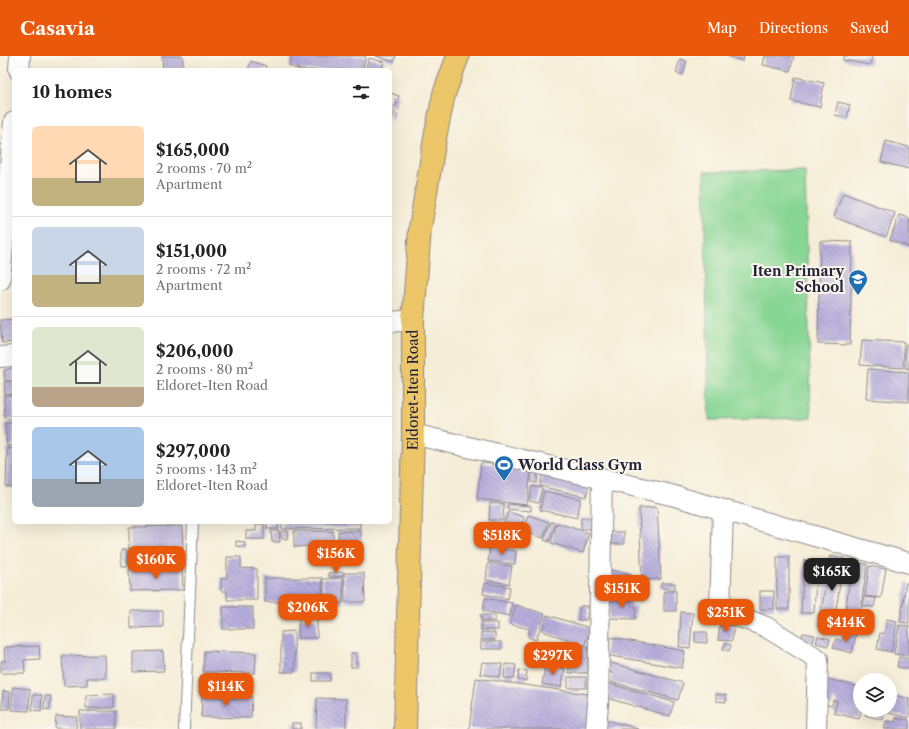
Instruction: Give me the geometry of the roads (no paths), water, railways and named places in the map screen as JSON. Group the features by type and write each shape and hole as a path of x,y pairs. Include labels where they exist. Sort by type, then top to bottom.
{"main road":[{"name":"Eldoret-Iten Road","path":"405,729 413,434 413,320 420,228 432,153 444,94 458,56"}],"street":[{"path":"19,68 20,56"},
{"path":"0,280 12,145"},
{"path":"392,322 413,320"},
{"path":"0,358 12,356"},
{"path":"413,434 602,478 723,510 909,563"},
{"path":"596,729 598,704 602,478"},
{"path":"723,510 720,609 766,627 818,659 816,729"}],"lane":[{"path":"184,729 193,524"}],"place":[{"name":"Iten Primary School","path":"858,296"},
{"name":"World Class Gym","path":"504,482"}]}
